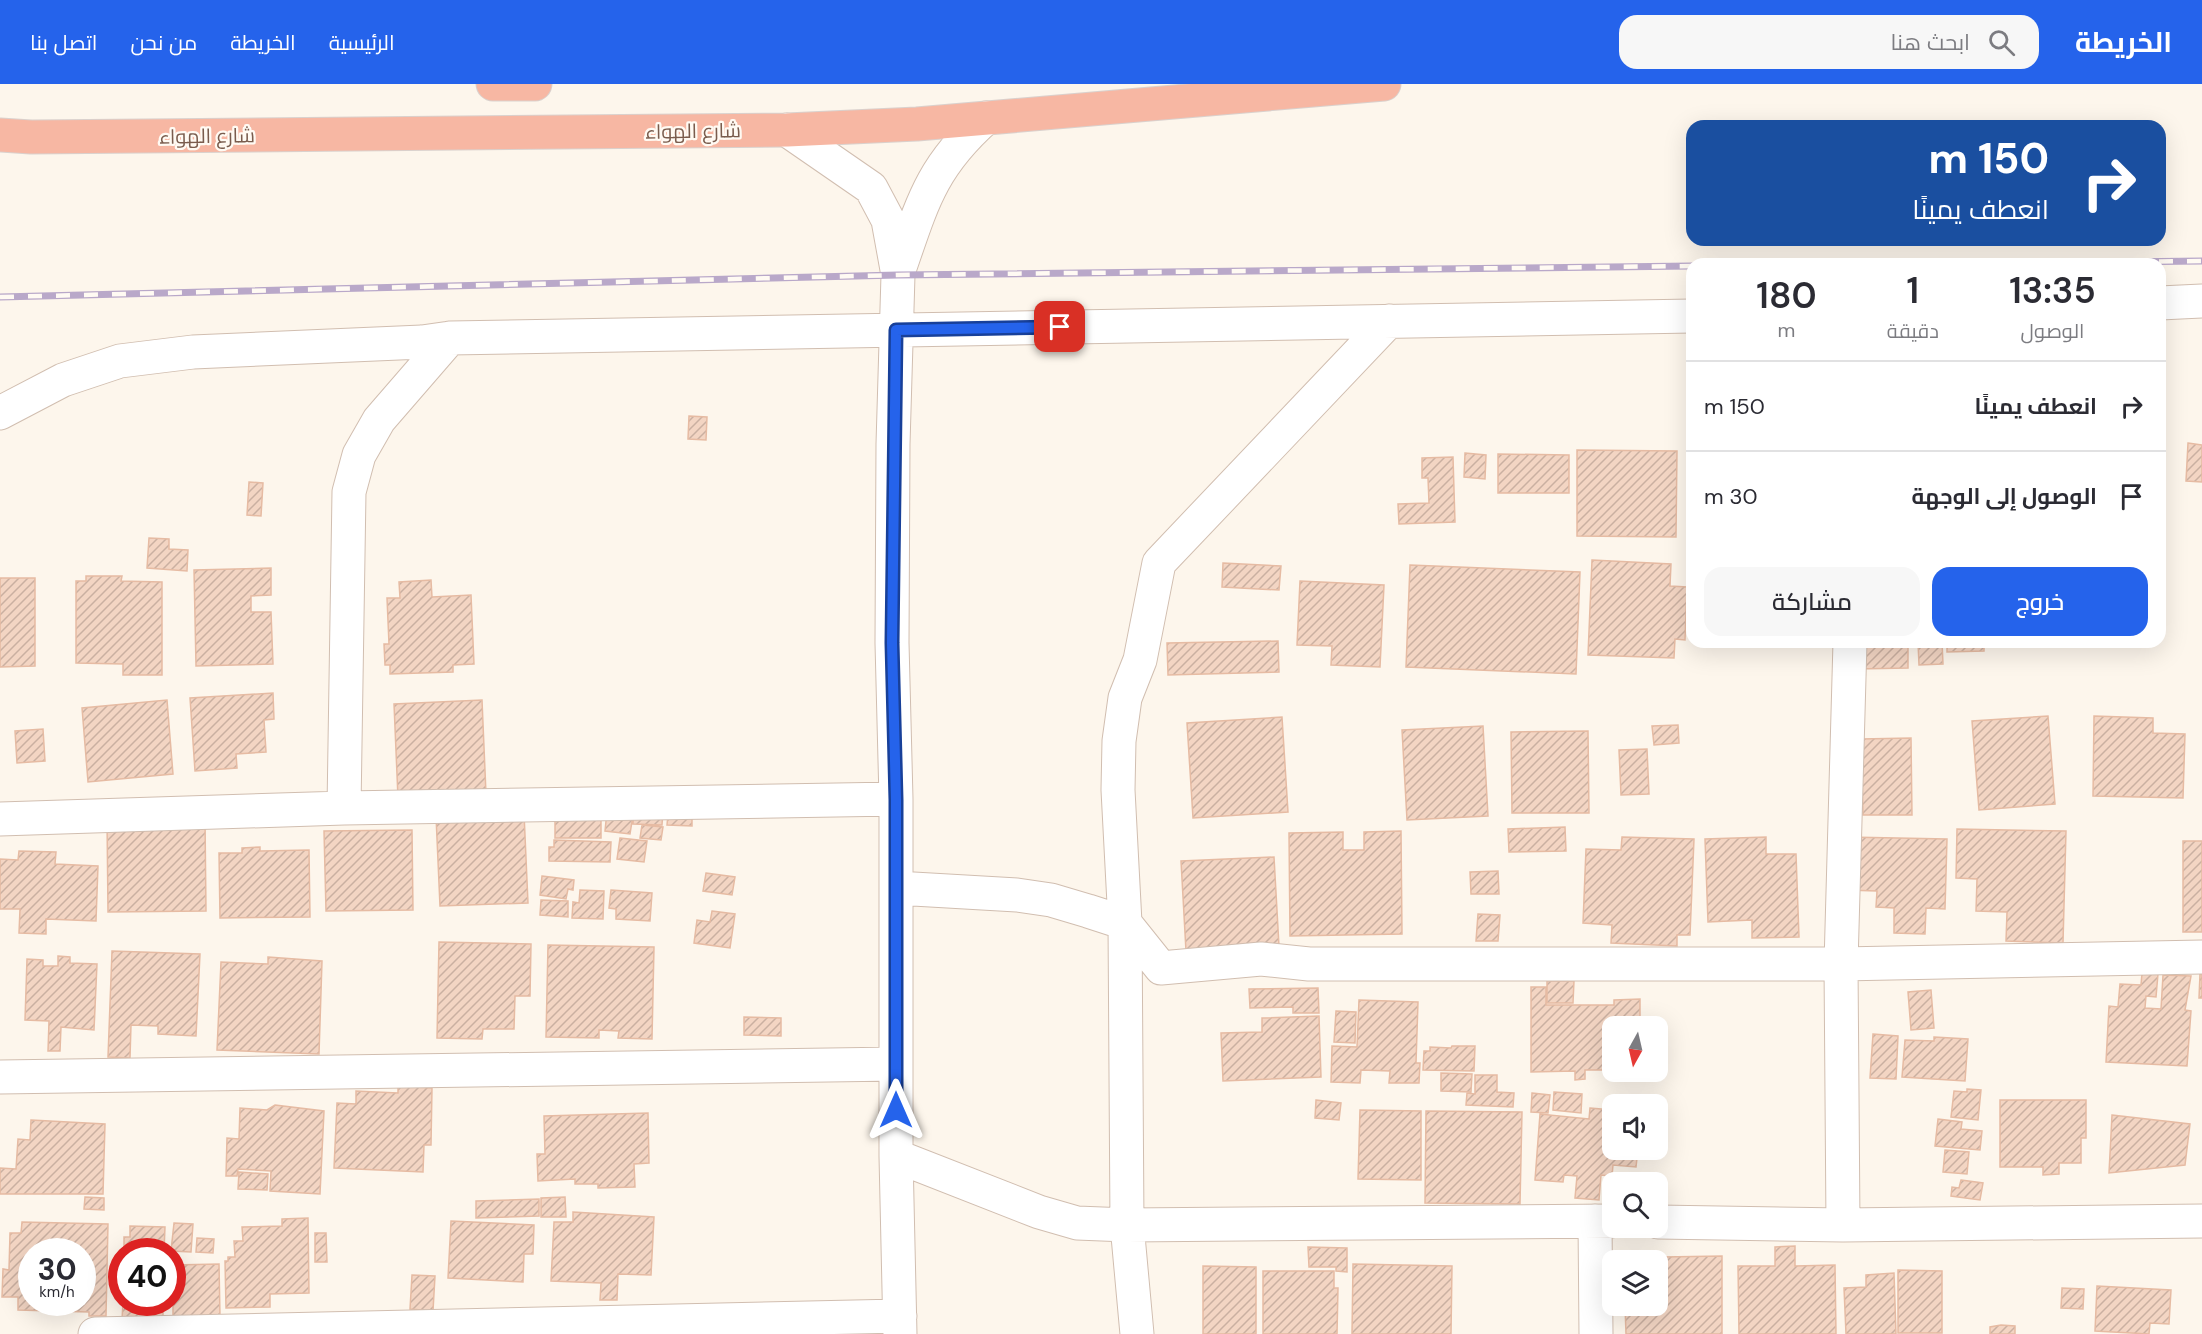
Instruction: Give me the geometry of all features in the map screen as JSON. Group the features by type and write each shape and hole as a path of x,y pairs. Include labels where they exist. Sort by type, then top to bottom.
{"highway":[{"name":"شارع الهواء","path":"0,135 55,137 787,130 986,118 1384,84"}],"street":[{"path":"898,275 929,187 949,156 986,118"},
{"path":"95,1334 900,1325 896,1156 896,800 892,643 898,275 888,220 871,188 787,130"},
{"path":"2166,303 2202,301"},
{"path":"0,413 63,380 120,361 193,352 422,342 450,338 1686,316"},
{"path":"1137,1334 1127,1225 1125,923 1118,790 1119,741 1125,698 1140,660 1159,563 1389,321"},
{"path":"344,808 349,492 359,455 379,420 450,338"},
{"path":"1843,1225 1841,964 1850,648"},
{"path":"0,819 344,808 896,800"},
{"path":"896,888 1017,895 1051,900 1125,923 1161,968 1261,959 1309,964 1841,964 2202,957"},
{"path":"0,1077 896,1064"},
{"path":"896,1156 1039,1212 1077,1223 1127,1225 1602,1221"},
{"path":"1668,1222 1843,1225 2202,1221"},
{"path":"1596,1334 1603,1238"}],"building":[{"path":"689,416 707,417 706,440 688,439"},
{"path":"2188,443 2202,445 2202,482 2186,481"},
{"path":"1577,450 1677,451 1676,537 1577,536"},
{"path":"1465,453 1486,455 1485,479 1464,477"},
{"path":"1498,454 1569,455 1569,493 1498,493"},
{"path":"1453,457 1455,522 1399,524 1398,504 1429,503 1428,478 1422,478 1422,458"},
{"path":"249,482 263,483 261,516 247,515"},
{"path":"149,538 169,539 169,549 188,550 187,571 147,568"},
{"path":"1592,560 1671,564 1670,586 1686,587 1685,640 1675,639 1674,658 1588,655"},
{"path":"1223,563 1281,566 1279,590 1222,587"},
{"path":"1410,565 1580,572 1576,674 1406,667"},
{"path":"271,568 271,595 251,596 251,612 271,612 273,664 196,666 194,570"},
{"path":"86,576 122,576 121,581 162,582 162,675 123,675 123,664 76,663 76,581 86,581"},
{"path":"0,578 35,578 35,666 0,667"},
{"path":"431,580 432,597 471,595 474,664 453,665 453,672 390,674 390,665 385,665 384,644 389,644 387,598 400,598 399,582"},
{"path":"1300,581 1384,585 1380,667 1331,665 1332,646 1297,645"},
{"path":"1278,641 1279,672 1168,675 1167,643"},
{"path":"1854,648 1908,648 1908,668 1855,669"},
{"path":"1918,648 1942,648 1943,664 1919,665"},
{"path":"1947,648 1984,648 1984,651 1947,652"},
{"path":"273,693 274,719 264,720 266,752 236,754 237,768 195,771 190,698"},
{"path":"167,700 173,774 88,782 82,708"},
{"path":"482,700 486,794 398,798 394,704"},
{"path":"2048,716 2055,804 1979,810 1972,721"},
{"path":"2094,716 2153,718 2153,733 2185,734 2183,798 2093,796"},
{"path":"1282,717 1288,812 1193,818 1187,723"},
{"path":"1678,725 1679,743 1654,745 1652,726"},
{"path":"1483,726 1488,816 1407,820 1402,730"},
{"path":"43,729 45,761 17,763 15,731"},
{"path":"1588,731 1589,813 1512,813 1511,732"},
{"path":"1911,738 1912,815 1863,815 1861,739"},
{"path":"1647,749 1649,794 1621,795 1619,750"},
{"path":"634,808 663,810 662,825 633,824"},
{"path":"607,811 633,815 630,834 605,831"},
{"path":"524,813 528,903 440,906 436,816"},
{"path":"668,814 692,815 692,826 667,825"},
{"path":"205,818 206,911 108,912 107,819"},
{"path":"555,820 601,820 601,838 555,838"},
{"path":"642,825 663,827 661,840 640,838"},
{"path":"1565,827 1566,851 1509,852 1508,829"},
{"path":"1957,829 2066,831 2063,943 2006,941 2007,912 1976,911 1977,879 1956,878"},
{"path":"412,830 413,910 326,911 324,831"},
{"path":"1401,831 1402,934 1290,936 1289,833 1343,832 1343,850 1364,850 1364,832"},
{"path":"1622,837 1694,839 1690,935 1677,935 1677,946 1611,943 1612,925 1583,923 1586,849 1621,850"},
{"path":"1766,837 1766,854 1796,854 1799,937 1752,938 1752,920 1708,922 1705,839"},
{"path":"1847,837 1947,839 1945,909 1926,908 1925,934 1894,933 1894,908 1876,907 1877,891 1846,890"},
{"path":"620,838 647,841 644,862 617,859"},
{"path":"554,840 611,842 610,862 549,861 549,847 554,847"},
{"path":"2183,841 2202,841 2202,932 2183,932"},
{"path":"260,847 260,851 309,850 310,917 220,918 219,853 242,853 242,848"},
{"path":"19,851 56,852 55,864 98,866 96,921 46,919 46,934 19,933 20,909 0,909 0,859 18,860"},
{"path":"1274,857 1279,946 1186,951 1181,861"},
{"path":"1498,871 1499,894 1471,894 1470,872"},
{"path":"706,873 735,877 732,895 703,891"},
{"path":"542,876 574,880 573,890 568,889 566,899 540,895"},
{"path":"580,890 604,891 603,919 572,918 573,902 579,903"},
{"path":"611,890 652,893 650,921 616,919 616,909 609,908"},
{"path":"541,900 568,901 568,917 540,915"},
{"path":"712,911 735,914 730,948 694,943 697,920 710,922"},
{"path":"1478,914 1500,915 1498,941 1476,941"},
{"path":"439,942 531,944 530,996 515,996 514,1029 483,1029 482,1039 437,1038"},
{"path":"548,945 654,947 652,1039 618,1038 619,1031 599,1030 599,1038 546,1037"},
{"path":"112,951 200,954 196,1036 158,1034 158,1026 131,1025 130,1058 108,1057"},
{"path":"58,956 70,957 70,963 97,964 94,1030 61,1027 60,1051 48,1051 49,1021 25,1020 27,959 43,960 43,966 58,966"},
{"path":"268,957 322,961 319,1054 217,1050 221,962 268,964"},
{"path":"2142,973 2158,974 2156,997 2146,996 2145,1008 2161,1009 2163,975 2191,976 2185,1010 2191,1011 2187,1066 2106,1062 2109,1006 2118,1007 2120,984 2141,985"},
{"path":"2200,974 2202,974 2202,998 2199,998"},
{"path":"1547,981 1574,981 1573,1003 1547,1003"},
{"path":"1531,987 1546,987 1546,1005 1614,1005 1614,1000 1640,999 1640,1016 1602,1016 1602,1070 1585,1070 1585,1079 1575,1080 1575,1071 1531,1072"},
{"path":"1318,988 1319,1013 1293,1013 1293,1007 1250,1008 1249,989"},
{"path":"1931,990 1934,1028 1911,1030 1908,992"},
{"path":"1359,1000 1418,1002 1416,1063 1420,1063 1419,1083 1389,1083 1390,1071 1361,1070 1360,1083 1331,1082 1332,1046 1357,1047"},
{"path":"1336,1011 1356,1012 1355,1043 1334,1042"},
{"path":"1319,1016 1321,1077 1223,1081 1221,1033 1262,1032 1262,1018"},
{"path":"744,1017 781,1018 781,1036 744,1035"},
{"path":"1873,1034 1898,1036 1896,1079 1870,1078"},
{"path":"1934,1037 1968,1039 1965,1081 1902,1077 1905,1040 1934,1041"},
{"path":"1452,1046 1475,1046 1474,1071 1423,1070 1424,1051 1430,1051 1430,1047 1451,1048"},
{"path":"1441,1073 1472,1074 1471,1092 1441,1091"},
{"path":"1475,1075 1497,1075 1497,1092 1514,1093 1513,1107 1466,1105 1467,1093 1475,1094"},
{"path":"398,1086 432,1088 431,1145 424,1145 423,1172 334,1168 337,1103 356,1104 356,1091 398,1093"},
{"path":"1967,1089 1981,1090 1978,1120 1951,1117 1954,1091 1967,1092"},
{"path":"1554,1092 1582,1094 1581,1113 1553,1110"},
{"path":"1532,1093 1550,1095 1548,1113 1531,1112"},
{"path":"1316,1100 1341,1103 1339,1120 1315,1118"},
{"path":"2000,1100 2086,1100 2086,1138 2081,1138 2081,1163 2059,1163 2059,1174 2043,1175 2043,1167 2000,1167"},
{"path":"275,1105 324,1111 320,1194 270,1191 271,1171 238,1169 237,1176 226,1176 227,1138 239,1139 240,1108 267,1110"},
{"path":"1590,1108 1602,1109 1602,1160 1637,1160 1636,1167 1613,1165 1612,1172 1602,1172 1599,1200 1575,1198 1577,1176 1564,1175 1563,1182 1535,1180 1540,1114 1589,1119"},
{"path":"1360,1110 1421,1111 1421,1180 1358,1179"},
{"path":"1426,1111 1522,1112 1520,1204 1425,1203"},
{"path":"648,1113 649,1163 634,1164 635,1187 598,1188 598,1184 575,1184 575,1179 538,1181 537,1154 545,1154 544,1116"},
{"path":"2112,1115 2190,1124 2185,1165 2109,1173"},
{"path":"1938,1119 1962,1122 1961,1129 1982,1131 1980,1150 1935,1146"},
{"path":"31,1120 105,1124 103,1194 0,1194 0,1168 16,1169 18,1139 30,1140"},
{"path":"1945,1150 1969,1152 1967,1174 1943,1172"},
{"path":"239,1172 268,1174 267,1190 238,1189"},
{"path":"1961,1180 1983,1183 1980,1200 1951,1196 1952,1187 1959,1188"},
{"path":"85,1197 104,1198 104,1210 84,1209"},
{"path":"565,1197 566,1217 541,1217 541,1198"},
{"path":"539,1199 539,1216 476,1218 476,1201"},
{"path":"573,1212 654,1217 651,1275 618,1274 617,1300 600,1300 601,1283 551,1281 554,1222 573,1222"},
{"path":"308,1218 309,1293 270,1294 270,1307 226,1308 225,1261 228,1261 228,1257 235,1257 234,1241 243,1241 242,1227 282,1226 282,1219"},
{"path":"451,1221 534,1225 533,1254 524,1254 523,1282 448,1278"},
{"path":"22,1222 108,1224 106,1316 96,1316 96,1238 18,1238 18,1297 2,1297 3,1269 9,1270 10,1233 21,1233"},
{"path":"174,1223 193,1224 191,1252 186,1252 186,1238 172,1238"},
{"path":"130,1226 165,1227 165,1238 124,1238 130,1237"},
{"path":"315,1233 326,1233 327,1262 315,1262"},
{"path":"197,1238 214,1239 213,1253 196,1252"},
{"path":"1795,1246 1795,1266 1835,1265 1836,1334 1739,1334 1738,1266 1775,1266 1775,1247"},
{"path":"1308,1247 1347,1248 1347,1272 1336,1271 1336,1267 1309,1267"},
{"path":"1722,1256 1722,1334 1626,1334 1625,1316 1668,1316 1668,1257"},
{"path":"219,1264 220,1316 173,1317 186,1316 186,1265"},
{"path":"1353,1264 1452,1266 1451,1334 1352,1334"},
{"path":"1203,1266 1256,1267 1256,1334 1203,1334"},
{"path":"1898,1270 1942,1271 1942,1333 1898,1333"},
{"path":"1263,1271 1334,1271 1334,1288 1338,1288 1337,1334 1263,1334"},
{"path":"1894,1273 1896,1334 1846,1334 1844,1288 1866,1287 1866,1275"},
{"path":"412,1275 435,1276 433,1311 410,1309"},
{"path":"2097,1286 2171,1290 2169,1324 2150,1323 2149,1334 2095,1331"},
{"path":"2062,1288 2084,1289 2083,1309 2061,1308"},
{"path":"122,1316 163,1316 163,1321 122,1320"},
{"path":"2015,1326 2015,1334 1990,1334 1990,1327"}],"railway":[{"path":"2166,261 2202,261"},
{"path":"0,297 898,275 1686,266"}],"route":[{"path":"896,1110 896,800 892,643 892,444 896,330 1060,327"}]}
